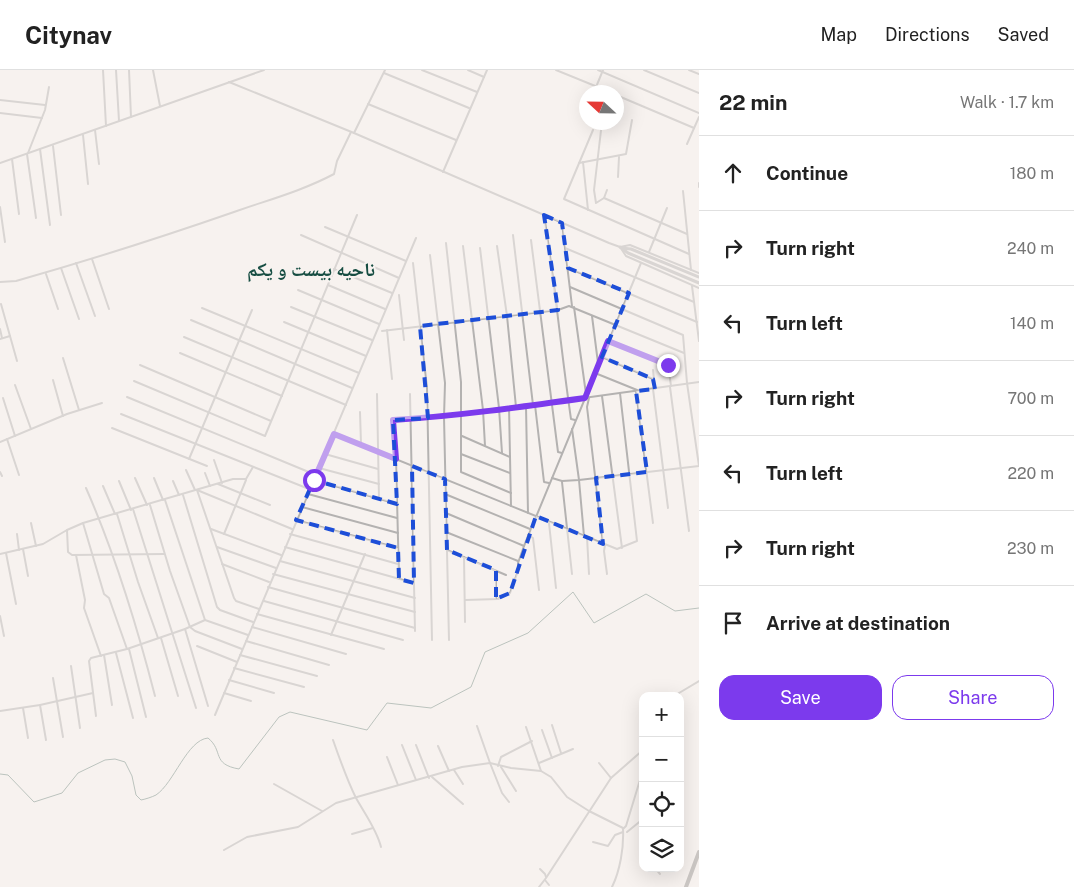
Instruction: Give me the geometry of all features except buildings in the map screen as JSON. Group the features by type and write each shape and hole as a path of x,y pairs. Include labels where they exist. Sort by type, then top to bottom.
{"main road":[{"path":"686,887 699,852"}],"street":[{"path":"103,70 106,126"},
{"path":"116,70 119,121"},
{"path":"129,70 132,117"},
{"path":"153,70 160,106"},
{"path":"0,163 264,70"},
{"path":"422,70 478,92"},
{"path":"468,70 484,77"},
{"path":"443,172 487,70"},
{"path":"556,70 591,85"},
{"path":"598,70 699,112"},
{"path":"644,70 699,93"},
{"path":"689,70 699,74"},
{"path":"597,85 603,71"},
{"path":"0,282 16,281 46,273 160,238 289,194 322,180 335,172 337,161 385,72 470,109"},
{"path":"229,82 562,223 620,247 631,249 699,278"},
{"path":"36,218 28,154 42,118 49,87"},
{"path":"624,98 694,128"},
{"path":"0,100 46,105"},
{"path":"368,104 457,140"},
{"path":"0,113 42,118"},
{"path":"688,144 699,117"},
{"path":"579,163 626,154 632,120"},
{"path":"95,130 99,164"},
{"path":"593,130 564,198 654,240 689,254"},
{"path":"601,130 594,190 595,202 604,198 687,234"},
{"path":"83,134 88,184"},
{"path":"53,145 61,215"},
{"path":"40,149 50,225"},
{"path":"618,177 619,156"},
{"path":"12,159 19,214"},
{"path":"583,162 588,210"},
{"path":"604,198 606,190"},
{"path":"683,192 691,270"},
{"path":"0,208 5,242"},
{"path":"649,252 667,208"},
{"path":"134,381 264,436 266,435 357,215"},
{"path":"544,215 558,310 568,400 571,419 576,420"},
{"path":"562,223 586,394"},
{"path":"325,227 406,262"},
{"path":"513,235 544,482 549,484"},
{"path":"301,236 399,278"},
{"path":"215,715 416,238"},
{"path":"531,240 558,452 562,453"},
{"path":"446,243 461,382 461,472 511,493"},
{"path":"620,247 630,245 699,273"},
{"path":"463,246 483,410 485,446"},
{"path":"497,246 507,316 516,407"},
{"path":"620,247 626,256 699,288"},
{"path":"620,247 628,254 699,283"},
{"path":"480,248 499,408 502,453"},
{"path":"565,248 694,302"},
{"path":"430,255 445,384 445,494 449,640"},
{"path":"92,258 109,309"},
{"path":"76,263 95,316"},
{"path":"413,263 427,388 432,640"},
{"path":"465,600 496,599 508,596 510,593 518,571 518,561 528,535 641,263"},
{"path":"61,268 79,319"},
{"path":"568,268 697,322"},
{"path":"334,269 392,294"},
{"path":"46,273 58,309"},
{"path":"328,285 386,310"},
{"path":"692,285 699,341"},
{"path":"552,478 562,481 579,480 699,466 687,383 683,336 570,287"},
{"path":"298,290 380,324"},
{"path":"398,294 404,340"},
{"path":"1,304 17,361"},
{"path":"291,307 373,341"},
{"path":"382,331 573,307 684,354"},
{"path":"202,308 359,373"},
{"path":"189,459 252,310"},
{"path":"592,315 598,365"},
{"path":"191,320 353,389"},
{"path":"284,322 366,356"},
{"path":"0,329 1,339 10,336"},
{"path":"387,330 392,379"},
{"path":"184,337 346,405"},
{"path":"608,341 668,365 689,531"},
{"path":"180,353 282,396"},
{"path":"602,357 653,379"},
{"path":"63,358 80,410"},
{"path":"140,365 272,421"},
{"path":"653,370 668,508"},
{"path":"595,373 637,391"},
{"path":"53,380 63,416"},
{"path":"399,579 396,459 393,420 444,417 483,410 551,403 699,382"},
{"path":"15,385 31,430"},
{"path":"637,391 653,523"},
{"path":"334,434 617,549 637,542 620,393"},
{"path":"377,394 380,499"},
{"path":"268,587 415,630 410,394"},
{"path":"602,396 622,548"},
{"path":"127,397 316,476"},
{"path":"2,398 15,436"},
{"path":"589,398 587,407 607,574"},
{"path":"0,442 63,416 102,403"},
{"path":"526,406 528,513"},
{"path":"509,407 511,506"},
{"path":"360,412 361,445"},
{"path":"121,414 310,490"},
{"path":"112,428 207,466"},
{"path":"572,429 589,574"},
{"path":"461,436 510,457"},
{"path":"7,439 19,475"},
{"path":"325,454 379,469"},
{"path":"462,454 511,474"},
{"path":"214,460 222,483"},
{"path":"224,534 246,479 253,467"},
{"path":"319,468 379,484"},
{"path":"186,470 211,529 234,598 259,609"},
{"path":"0,472 2,476"},
{"path":"205,473 210,486"},
{"path":"135,478 149,505 190,627 195,631 242,649"},
{"path":"154,478 164,500 205,620"},
{"path":"0,554 43,544 83,523 233,479 246,479"},
{"path":"314,480 397,504"},
{"path":"119,481 132,510 174,633 196,708"},
{"path":"173,481 181,495 218,608 254,622"},
{"path":"562,481 572,574"},
{"path":"218,484 270,505"},
{"path":"103,486 116,514 160,638 178,696"},
{"path":"86,488 99,519 141,643 155,696"},
{"path":"196,491 292,529"},
{"path":"308,494 397,518"},
{"path":"445,494 530,530"},
{"path":"302,507 398,533"},
{"path":"446,513 524,546"},
{"path":"296,520 398,548"},
{"path":"549,522 556,588"},
{"path":"31,523 36,546"},
{"path":"83,523 104,594 109,598 128,648 146,717"},
{"path":"211,529 282,555"},
{"path":"67,530 68,552 72,555 165,554"},
{"path":"446,532 518,561"},
{"path":"16,534 19,550"},
{"path":"290,534 398,564"},
{"path":"528,535 533,538 539,590"},
{"path":"217,547 276,568"},
{"path":"285,548 414,583"},
{"path":"23,549 28,576"},
{"path":"447,550 506,575"},
{"path":"6,553 16,604"},
{"path":"331,634 365,554"},
{"path":"76,555 85,600 84,608 103,655 112,705"},
{"path":"464,558 465,622"},
{"path":"279,560 415,598"},
{"path":"222,564 270,582"},
{"path":"496,570 496,599"},
{"path":"273,574 415,612"},
{"path":"262,601 403,640"},
{"path":"257,614 384,649"},
{"path":"0,616 4,636"},
{"path":"96,716 89,659 160,638 205,620 248,635"},
{"path":"251,627 346,654"},
{"path":"184,629 208,706"},
{"path":"246,641 329,665"},
{"path":"197,646 237,662"},
{"path":"116,652 133,718"},
{"path":"240,655 317,676"},
{"path":"71,666 80,728"},
{"path":"234,668 304,686"},
{"path":"54,678 63,737"},
{"path":"229,680 274,693"},
{"path":"681,692 699,681"},
{"path":"0,711 40,705 93,693"},
{"path":"224,693 251,701"},
{"path":"40,705 46,740"},
{"path":"22,708 28,738"},
{"path":"552,724 561,754"},
{"path":"478,726 502,794 509,802"},
{"path":"526,727 541,771"},
{"path":"542,730 552,758"},
{"path":"333,740 356,798 379,838 381,847"},
{"path":"516,791 500,766 501,757 532,741"},
{"path":"402,745 416,781"},
{"path":"416,746 430,777 462,804"},
{"path":"438,746 449,771"},
{"path":"539,763 573,749"},
{"path":"539,887 611,778 639,754"},
{"path":"387,757 398,785"},
{"path":"224,850 247,837 298,827 336,803 449,771 490,763 541,771 551,777 567,797 589,811 623,828"},
{"path":"599,763 611,778"},
{"path":"454,770 463,784"},
{"path":"612,887 616,879 622,854 623,828 626,826 639,782"},
{"path":"274,784 322,811"},
{"path":"628,832 639,822"},
{"path":"352,834 373,828"},
{"path":"593,842 608,846 615,835 623,832"},
{"path":"540,869 545,874 545,879 549,885"}],"highlighted area":[{"path":"544,215 562,223 568,268 629,293 602,357 653,379 655,389 636,391 647,472 596,478 603,544 536,516 510,593 496,599 496,570 447,550 445,479 412,466 414,583 399,579 398,548 296,520 314,480 397,504 393,420 428,418 420,326 558,310"}],"waterway":[{"path":"0,774 8,775 34,802 62,793 78,773 105,760 115,759 125,762 132,776 136,795 143,800 156,795 163,789 194,746 208,738 216,748 221,760 230,767 239,769 279,717 290,712 367,730 387,703 431,708 471,687 485,652 528,633 573,592 594,623 646,594 675,611 699,608"}],"district":[{"name":"ناحیه بیست و یکم","path":"311,269"}],"route":[{"path":"314,480 334,434 396,459 393,420 448,417 483,410 585,398 608,341 668,365"}]}
